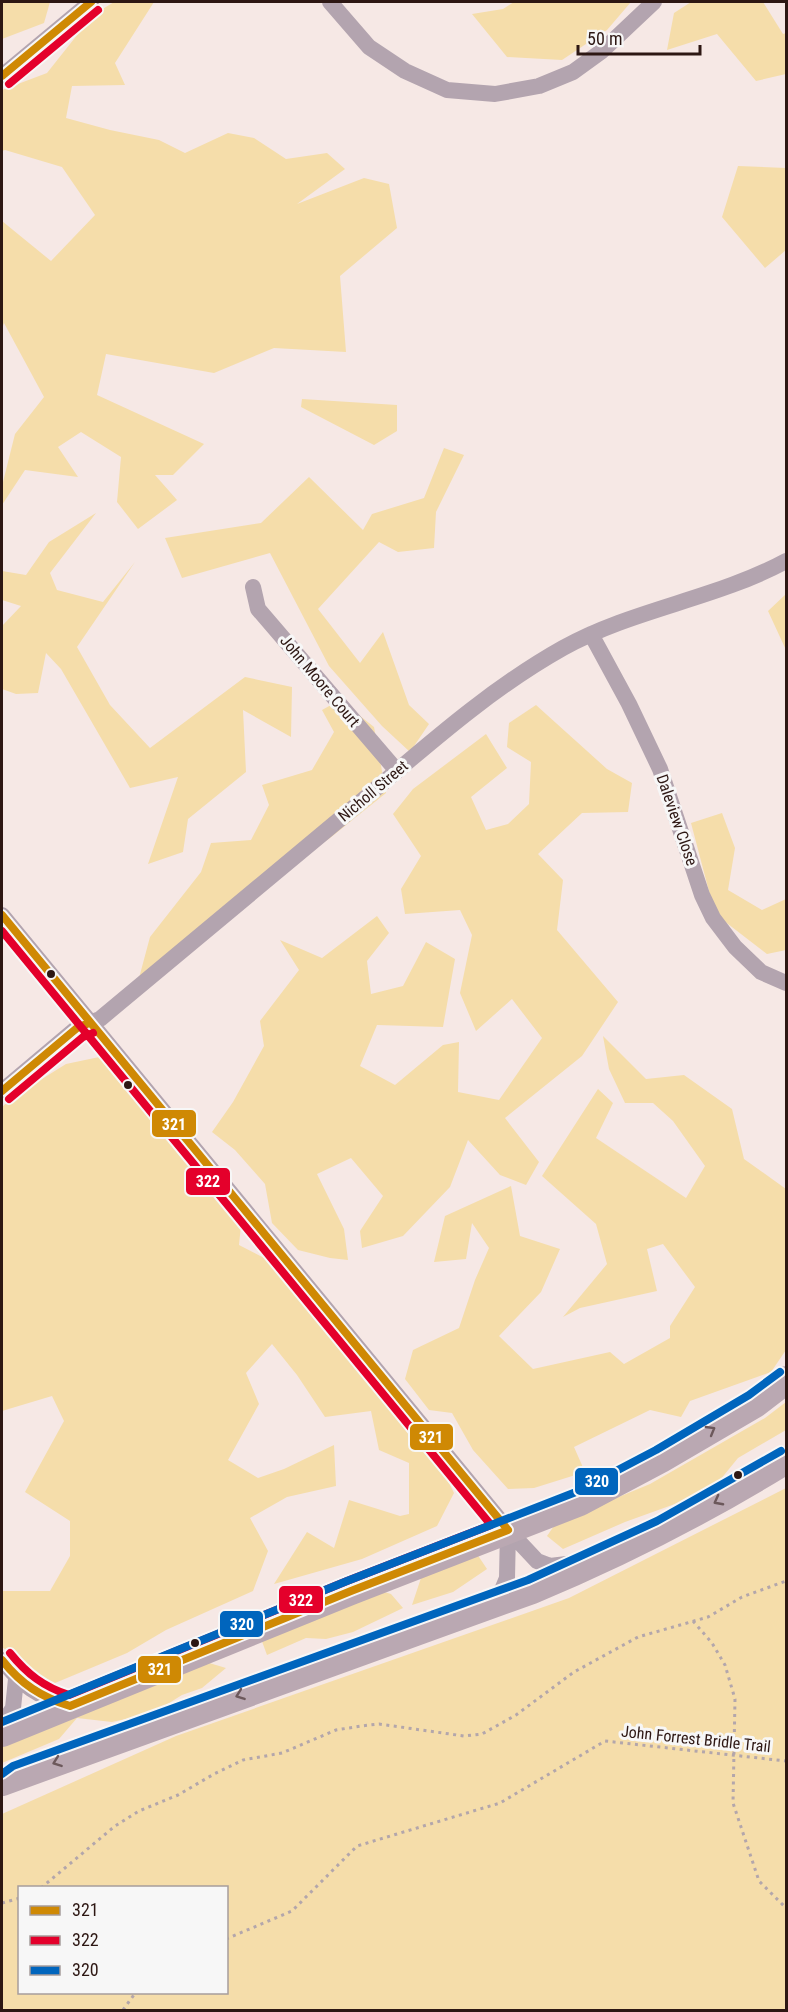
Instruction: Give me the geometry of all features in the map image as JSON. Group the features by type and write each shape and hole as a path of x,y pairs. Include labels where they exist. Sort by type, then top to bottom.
{"highway":[{"path":"2,1733 351,1591 580,1502 661,1459 755,1404 786,1380"},
{"path":"2,1782 532,1590 625,1549 720,1500 786,1460"}],"street":[{"path":"2,76 92,2"},
{"path":"330,2 369,47 405,70 447,90 495,94 539,86 573,72 602,51 654,2"},
{"name":"Nicholl Street","path":"2,1091 77,1028 100,1018 397,771 512,679 591,634 715,591 786,561"},
{"name":"John Moore Court","path":"253,587 258,609 397,771"},
{"name":"Daleview Close","path":"591,634 629,704 660,769 702,895 713,918 735,947 761,972 786,983"},
{"path":"2,915 508,1530 537,1561 550,1566 577,1563 625,1549"},
{"path":"485,1606 502,1590 507,1578 508,1530"},
{"path":"2,1660 16,1678 33,1692 50,1701 70,1706"},
{"path":"2,1725 13,1708 16,1678"}],"path":[{"path":"42,1886 115,1826 139,1811 178,1795 214,1773 243,1760 282,1753 336,1730 379,1724 464,1736 482,1734 516,1715 574,1672 638,1637 708,1617 742,1597 786,1581"},
{"path":"693,1621 725,1665 735,1699 732,1755 733,1803 759,1881 786,1908"},
{"name":"John Forrest Bridle Trail","path":"228,1938 292,1911 357,1846 500,1803 605,1742 786,1761"},
{"path":"2,1903 18,1899"},
{"path":"123,2010 135,1994"}],"shaded area":[{"path":"4,2 50,2 44,23 2,39 2,5"},
{"path":"114,2 154,2 115,63 125,85 72,86 66,118 159,140 185,153 228,133 254,138 286,159 327,153 345,169 297,204 364,178 389,184 397,228 340,276 346,352 274,348 214,373 106,354 97,395 204,444 173,475 155,475 177,500 138,529 117,502 121,457 81,432 58,447 78,477 25,470 2,505 2,486 15,434 44,397 4,323 2,329 2,221 51,261 95,215 62,167 2,151 2,90 47,73 93,15"},
{"path":"514,2 631,2 607,30 562,60 507,57 472,14 503,9"},
{"path":"691,2 763,2 783,34 786,33 786,74 756,81 717,34 667,50 674,13"},
{"path":"738,166 786,168 786,250 765,268 722,217"},
{"path":"302,399 397,405 397,431 374,445 301,407"},
{"path":"444,448 464,455 436,512 434,548 398,552 379,542 318,609 360,663 383,632 409,705 429,724 410,752 382,726 329,666 270,553 182,578 165,538 261,523 309,477 363,530 372,514 424,498"},
{"path":"96,513 50,573 57,590 103,602 135,562 77,647 110,705 150,748 245,677 292,687 291,737 243,710 246,772 188,819 183,852 148,864 178,777 130,788 61,669 46,653 38,693 16,694 2,689 2,626 21,606 2,600 2,571 26,575 49,542"},
{"path":"786,594 786,650 768,611"},
{"path":"340,700 374,727 386,793 330,838 263,883 135,993 150,937 201,872 211,843 251,840 269,805 262,785 312,770 334,732 322,710"},
{"path":"536,705 607,769 632,783 628,812 582,813 538,854 563,880 557,930 618,1002 582,1056 505,1118 539,1162 526,1185 500,1175 468,1140 450,1187 403,1236 362,1248 360,1231 383,1196 351,1158 317,1174 344,1229 348,1260 298,1250 272,1223 265,1184 235,1150 212,1132 233,1102 264,1046 260,1021 299,970 280,940 322,958 377,916 389,933 367,961 371,994 403,986 426,942 455,959 443,1027 377,1025 360,1066 395,1085 443,1045 459,1042 458,1092 499,1100 542,1038 512,999 476,1031 460,993 472,935 460,910 405,914 401,889 421,856 393,814 413,789 486,734 507,768 471,797 486,830 508,824 529,804 531,762 507,747 509,723"},
{"path":"722,813 735,848 728,890 762,910 786,899 786,950 767,954 715,914 691,823"},
{"path":"603,1036 646,1079 684,1075 732,1109 744,1159 786,1189 786,1350 771,1372 690,1401 681,1417 650,1410 574,1447 585,1472 534,1488 508,1489 473,1450 452,1413 429,1410 405,1379 413,1350 459,1328 475,1280 489,1248 472,1223 466,1259 434,1262 445,1216 511,1186 520,1236 560,1249 541,1292 499,1336 533,1369 610,1352 624,1364 670,1338 670,1326 695,1287 663,1244 647,1249 657,1291 580,1308 563,1317 607,1264 596,1224 542,1176 598,1089 613,1103 596,1138 686,1198 705,1166 673,1121 653,1103 625,1103 609,1069"},
{"path":"104,1056 150,1105 242,1215 239,1245 272,1262 344,1336 428,1440 454,1493 437,1526 362,1559 274,1584 307,1532 334,1548 349,1500 400,1516 409,1514 409,1463 379,1450 371,1411 325,1417 297,1375 272,1344 246,1373 259,1404 228,1460 258,1478 284,1469 334,1445 336,1486 287,1497 250,1518 268,1551 253,1591 166,1630 127,1653 43,1688 19,1659 2,1647 2,1591 50,1591 70,1556 70,1521 25,1492 64,1421 52,1396 2,1411 2,1107 13,1097 66,1064"},
{"path":"786,1402 786,1430 738,1458 711,1491 625,1522 563,1549 547,1536 556,1523 650,1484 765,1418"},
{"path":"786,1488 786,2010 2,2010 2,1814 176,1736 569,1598"},
{"path":"473,1548 487,1569 453,1592 412,1605 423,1572"},
{"path":"378,1590 391,1594 403,1608 353,1632 326,1639 306,1638 267,1655 260,1636"},
{"path":"206,1662 226,1668 202,1688 182,1695 153,1713 112,1722 77,1718 59,1739 2,1763 2,1736"}],"transit line":[{"name":"321","path":"2,76 91,2"},
{"name":"322","path":"9,84 98,10"},
{"name":"321","path":"2,915 508,1530 351,1591 70,1706 32,1689 2,1660"},
{"name":"322","path":"2,931 491,1525 347,1581 69,1695 36,1679 10,1653"},
{"name":"321","path":"2,1091 77,1028 89,1023"},
{"name":"322","path":"9,1099 83,1037 93,1033"},
{"name":"320","path":"2,1722 347,1581 576,1492 656,1450 749,1395 780,1372"},
{"name":"320","path":"2,1774 13,1766 528,1580 657,1521 781,1451"}]}
